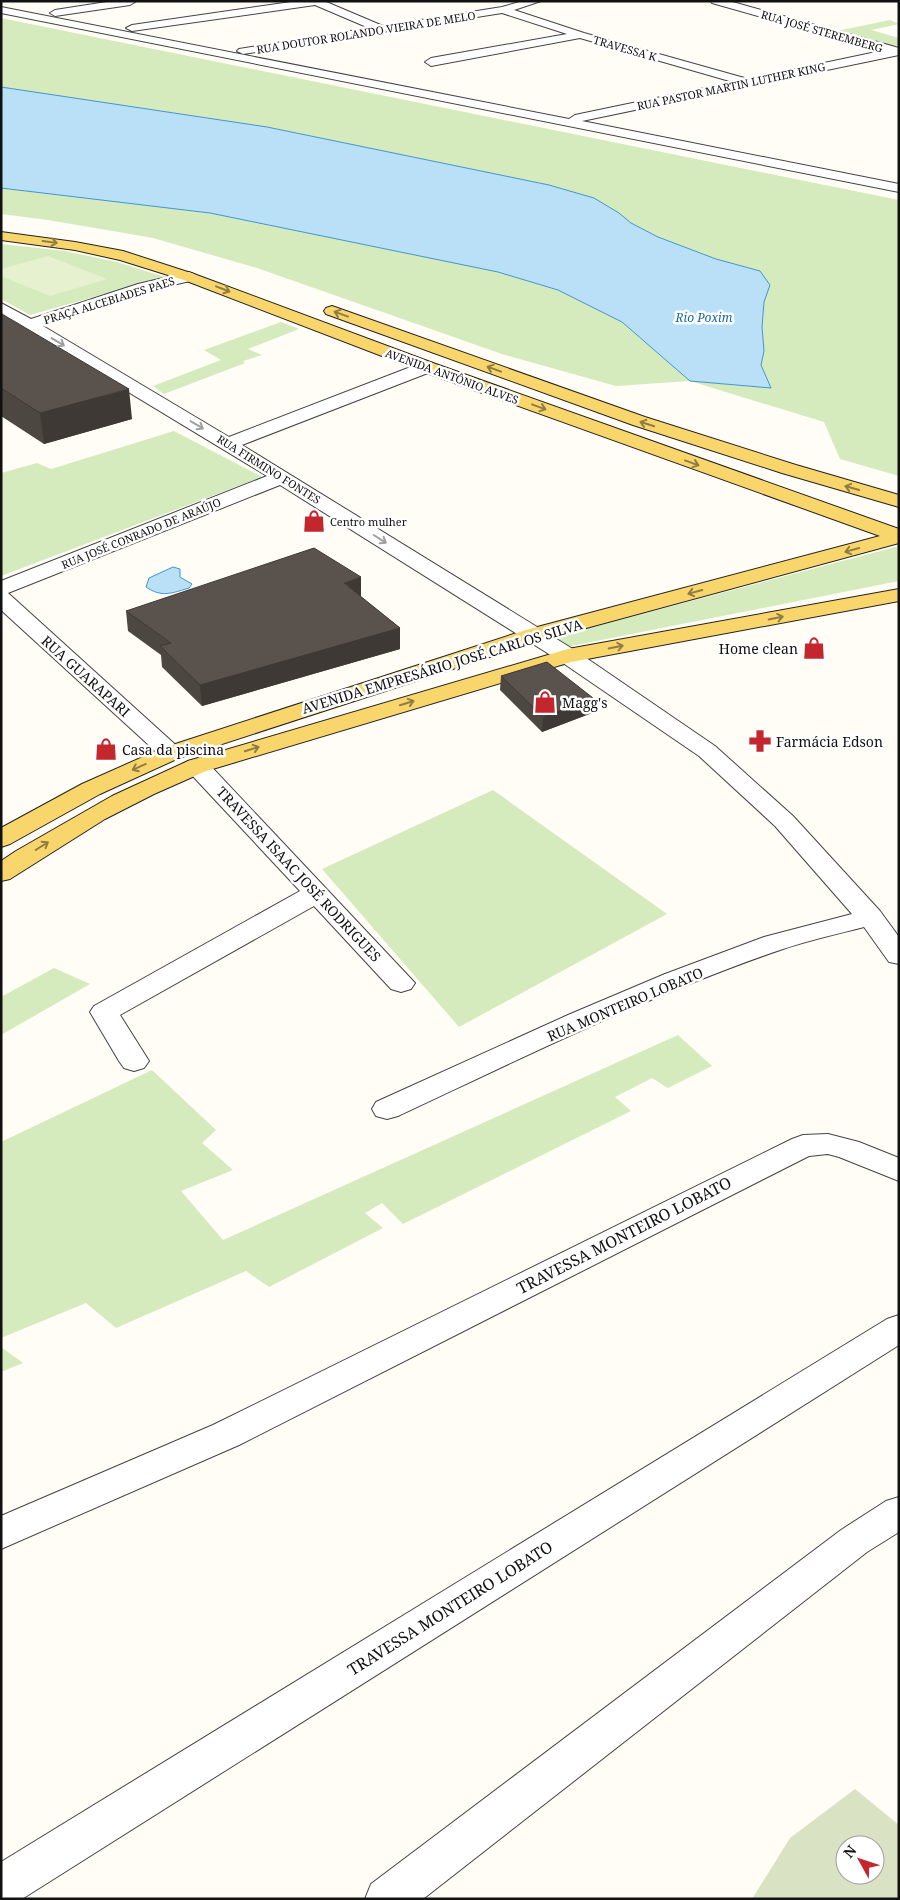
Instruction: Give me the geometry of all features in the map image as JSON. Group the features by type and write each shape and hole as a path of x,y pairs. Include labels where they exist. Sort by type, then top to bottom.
{"main road":[{"path":"1,223 68,231 213,268"},
{"name":"AVENIDA ANTÔNIO ALVES","path":"1,236 75,246 123,256 189,277 427,367 899,537"},
{"name":"AVENIDA ANTÔNIO ALVES","path":"313,304 639,421 789,470 899,501"},
{"name":"AVENIDA EMPRESÁRIO JOSÉ CARLOS SILVA","path":"1,839 91,788 171,753 534,636 899,537"},
{"name":"AVENIDA EMPRESÁRIO JOSÉ CARLOS SILVA","path":"1,874 96,812 147,786 197,766 568,656 899,595"}],"street":[{"name":"RUA DOUTOR ROLANDO VIEIRA DE MELO","path":"226,54 502,10 535,1"},
{"name":"RUA JOSÉ STEREMBERG","path":"716,1 898,52"},
{"path":"33,16 130,2"},
{"path":"111,31 314,2 382,29"},
{"path":"1,10 899,188"},
{"name":"TRAVESSA K","path":"502,10 580,35 749,83"},
{"path":"431,62 580,35"},
{"name":"RUA PASTOR MARTIN LUTHER KING","path":"563,122 898,52"},
{"name":"PRAÇA ALCEBIADES PAES","path":"30,325 144,287 189,277"},
{"name":"RUA FIRMINO FONTES","path":"1,308 282,477 568,656 713,756 784,821 870,917 899,956"},
{"path":"228,444 427,367"},
{"name":"RUA JOSÉ CONRADO DE ARAÚJO","path":"1,589 282,477"},
{"name":"RUA GUARAPARI","path":"1,598 171,753"},
{"name":"TRAVESSA ISAAC JOSÉ RODRIGUES","path":"197,766 401,982"},
{"path":"134,1061 104,1012 317,893"},
{"name":"RUA MONTEIRO LOBATO","path":"387,1109 553,1033 686,976 776,943 870,917"},
{"name":"TRAVESSA MONTEIRO LOBATO","path":"1,1533 226,1435 803,1146 828,1144 848,1149 899,1170"},
{"name":"TRAVESSA MONTEIRO LOBATO","path":"1,1887 899,1328"},
{"path":"387,1899 854,1541 899,1512"}],"green space":[{"path":"1,18 899,200 899,476 840,459 824,422 690,381 771,388 761,365 764,351 762,327 764,302 770,285 760,271 716,259 658,237 631,223 619,213 549,185 267,127 1,87"},
{"path":"890,20 899,24 871,30 899,38 899,45 893,46 837,31"},
{"path":"1,188 210,213 498,272 558,290 622,322 690,381 616,386 502,354 257,268 153,238 1,214"},
{"path":"1,244 65,251 117,262 165,277 30,315 1,299"},
{"path":"48,256 107,279 50,296 1,276 1,269"},
{"path":"281,322 299,329 248,349 262,355 164,394 153,386 221,360 204,350"},
{"path":"174,431 262,477 1,576 1,473 37,463 51,469"},
{"path":"899,546 899,581 566,647 552,638"},
{"path":"493,790 667,914 459,1027 322,869"},
{"path":"54,968 90,984 1,1035 1,997"},
{"path":"678,1035 712,1066 668,1088 652,1078 615,1097 631,1111 403,1224 382,1203 365,1213 383,1228 269,1287 246,1271 116,1328 86,1303 1,1338 1,1142 152,1070 216,1130 202,1143 233,1170 181,1191 223,1240"},
{"path":"1,1347 23,1363 1,1372"},
{"path":"855,1789 899,1825 899,1899 752,1899 790,1838"}],"water":[{"name":"Rio Poxim","path":"1,87 267,127 549,185 594,198 619,213 631,223 658,237 716,259 760,271 770,285 764,302 762,327 764,351 761,365 771,388 690,381 622,322 558,290 498,272 210,213 1,188"},
{"path":"173,567 180,569 180,577 192,584 189,588 172,593 162,593 146,587 149,578"}],"building":[{"path":"1,314 129,389 40,413 1,388"},
{"path":"314,548 361,577 344,583 400,628 200,685 160,646 171,643 126,611"},
{"path":"547,662 593,698 543,717 501,676"}],"place":[{"name":"Centro mulher","path":"314,521"},
{"name":"Home clean","path":"814,648"},
{"name":"Magg's","path":"545,702"},
{"name":"Farmácia Edson","path":"760,741"},
{"name":"Casa da piscina","path":"106,749"}]}
